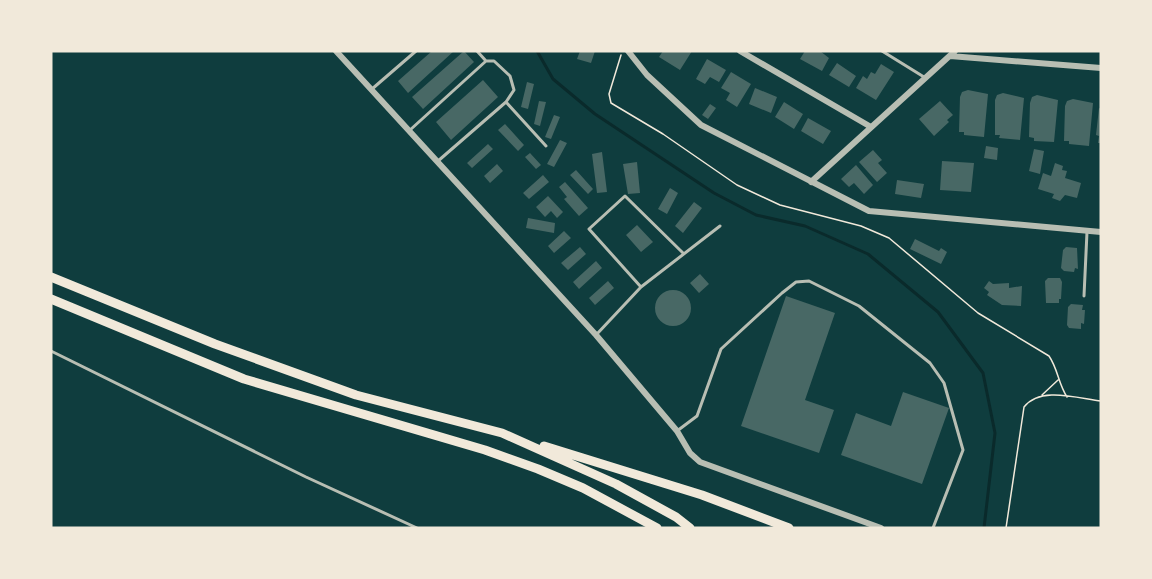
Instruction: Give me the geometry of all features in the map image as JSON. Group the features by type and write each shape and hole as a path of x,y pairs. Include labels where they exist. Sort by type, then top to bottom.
{"main road":[{"path":"51,278 215,344 356,396 502,433 702,495 789,528"},
{"path":"51,299 244,379 485,450 538,470 583,488 657,528"},
{"path":"502,433 616,484 690,528"}],"street":[{"path":"336,51 596,335 677,431 690,453 700,462 881,528"},
{"path":"628,51 647,75 678,106 702,125 869,211 1101,232"},
{"path":"740,51 871,127"},
{"path":"811,182 953,53 1101,68"}],"lane":[{"path":"372,89 416,51"},
{"path":"477,51 486,61"},
{"path":"882,51 925,78"},
{"path":"410,130 486,61 494,61 510,76 514,90 506,102 438,161"},
{"path":"506,102 546,146"},
{"path":"641,287 589,229 625,196 683,253"},
{"path":"596,335 641,287 720,226"},
{"path":"1084,296 1087,231"},
{"path":"677,431 697,416 721,349 796,282 809,280 859,306 930,363 944,383 963,450 933,528"},
{"path":"51,351 306,477 417,528"}],"path":[{"path":"621,51 609,94 611,103 663,134 737,185 780,205 861,226 889,238 978,313 1049,356 1056,366 1066,397"},
{"path":"1042,395 1059,379"},
{"path":"1005,528 1024,407 1030,399 1042,395 1101,401"}],"building":[{"path":"432,51 454,51 408,93 398,81"},
{"path":"464,51 474,62 423,109 412,97"},
{"path":"580,51 595,51 591,63 577,59"},
{"path":"663,51 692,51 680,70 659,57"},
{"path":"805,51 820,51 829,58 822,71 800,59"},
{"path":"707,59 726,70 719,82 710,77 705,84 696,79"},
{"path":"837,63 856,76 849,87 829,75"},
{"path":"881,64 894,72 876,100 856,88 863,76 867,79 871,72 875,74"},
{"path":"731,72 751,84 737,107 726,100 730,93 721,88"},
{"path":"483,80 498,97 451,140 436,122"},
{"path":"527,82 534,84 528,109 521,107"},
{"path":"755,88 777,97 771,113 749,104"},
{"path":"968,90 988,94 984,137 964,135 964,132 959,132 960,97 962,92"},
{"path":"1003,93 1024,98 1020,140 999,138 1000,135 995,135 995,100 997,95"},
{"path":"1037,95 1058,100 1054,142 1034,141 1034,138 1029,137 1030,103 1032,97"},
{"path":"1073,99 1093,103 1089,146 1069,144 1069,141 1064,141 1065,106 1067,101"},
{"path":"539,101 546,102 540,126 534,124"},
{"path":"940,101 953,115 934,136 919,119"},
{"path":"784,102 803,114 794,129 775,117"},
{"path":"710,104 716,108 708,119 702,115"},
{"path":"1099,108 1101,109 1101,143 1098,143 1099,136 1096,135"},
{"path":"554,115 560,117 551,139 545,137"},
{"path":"808,118 831,131 823,144 801,131"},
{"path":"505,124 524,145 518,151 498,130"},
{"path":"560,140 567,143 554,167 547,164"},
{"path":"488,144 493,149 472,168 467,163"},
{"path":"986,146 998,148 997,160 984,158"},
{"path":"1034,149 1044,151 1040,174 1029,171"},
{"path":"873,150 882,160 878,163 887,173 877,182 859,162"},
{"path":"602,152 607,192 597,193 592,154"},
{"path":"530,153 541,165 536,169 525,157"},
{"path":"942,161 974,163 971,192 940,190"},
{"path":"637,162 640,193 628,194 623,164"},
{"path":"1055,163 1063,166 1062,170 1067,171 1065,178 1081,183 1077,198 1065,195 1060,201 1052,198 1054,194 1038,189 1043,173 1051,176"},
{"path":"497,164 503,171 490,183 484,176"},
{"path":"856,165 873,185 864,194 854,183 849,187 841,179"},
{"path":"576,170 593,189 588,194 570,175"},
{"path":"543,175 549,182 529,199 523,193"},
{"path":"897,180 924,184 921,198 895,194"},
{"path":"565,182 588,208 579,216 564,199 567,197 559,187"},
{"path":"670,188 678,193 667,214 658,209"},
{"path":"548,196 563,212 557,218 551,211 545,217 536,207"},
{"path":"694,202 702,208 683,233 675,226"},
{"path":"528,218 555,223 554,233 526,228"},
{"path":"637,225 653,242 641,252 626,235"},
{"path":"564,231 571,238 554,253 548,246"},
{"path":"915,239 939,251 941,248 947,252 941,264 910,249"},
{"path":"580,247 586,254 568,270 561,263"},
{"path":"1066,247 1077,248 1078,269 1075,268 1074,272 1064,271 1061,268 1063,250"},
{"path":"596,261 602,268 579,289 573,282"},
{"path":"700,274 709,284 699,293 690,283"},
{"path":"1048,278 1060,278 1062,282 1059,303 1046,303 1045,281"},
{"path":"608,281 614,288 595,305 589,298"},
{"path":"989,281 993,284 1009,283 1009,288 1022,286 1021,306 1002,305 987,295 989,292 984,288"},
{"path":"673,290 686,295 691,308 686,321 673,326 660,321 655,308 660,295"},
{"path":"786,296 835,313 805,400 834,410 819,453 741,426"},
{"path":"1071,304 1083,305 1082,310 1085,310 1084,324 1081,323 1081,329 1069,328 1067,325 1068,307"},
{"path":"903,392 949,408 922,484 841,455 856,413 891,426"}],"waterway":[{"path":"537,51 553,79 595,114 714,193 756,215 805,226 868,254 938,312 983,373 995,433 984,528"}]}
